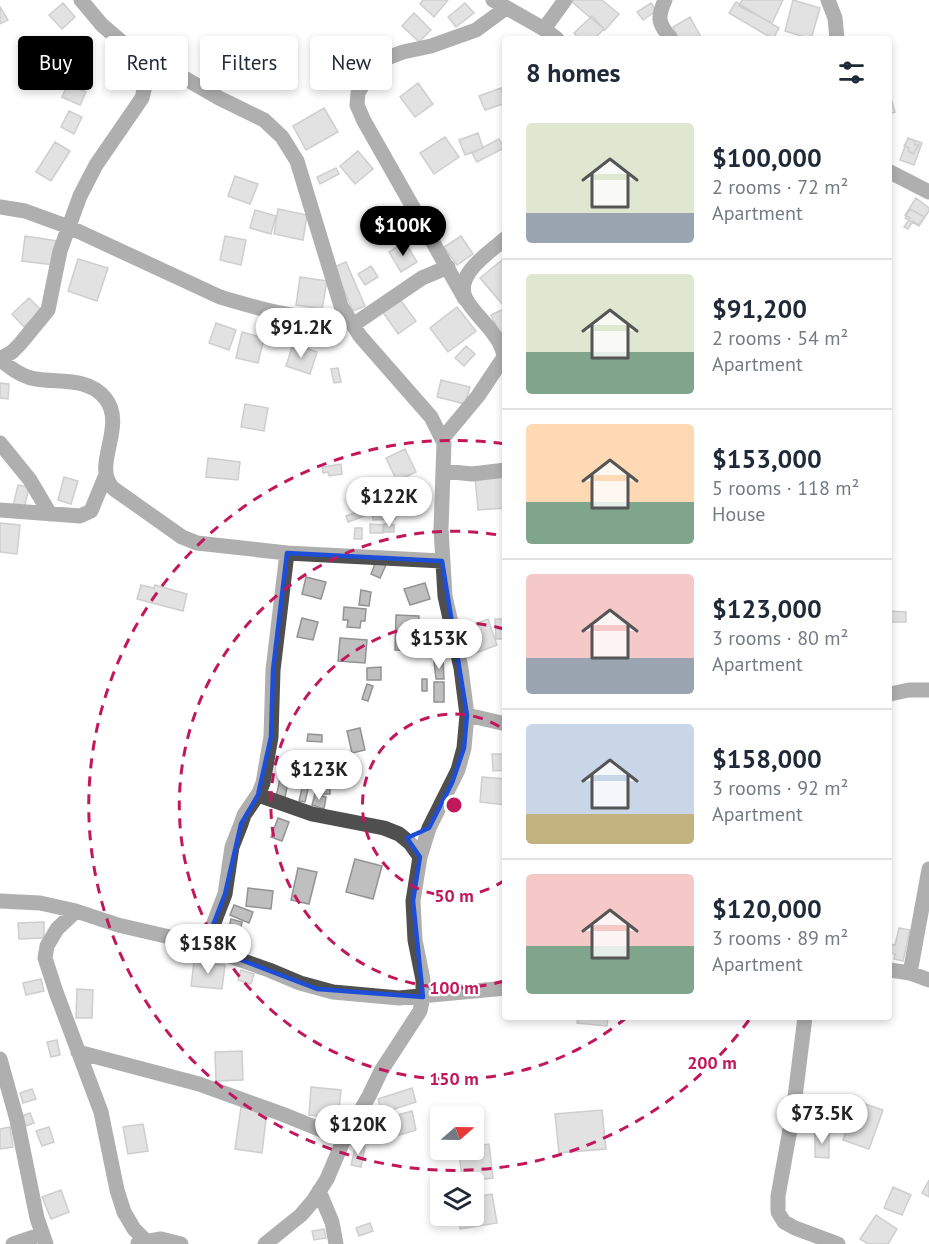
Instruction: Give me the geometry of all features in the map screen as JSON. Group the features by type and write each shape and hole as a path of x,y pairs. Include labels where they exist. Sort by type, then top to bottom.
{"street":[{"path":"81,0 102,26 114,36"},
{"path":"544,29 565,0"},
{"path":"665,0 659,20 669,36"},
{"path":"828,0 835,18 837,36"},
{"path":"502,348 494,334 465,299 359,113 356,99 370,73 384,58 431,46 476,30 499,4 553,36"},
{"path":"188,80 264,120 287,143 297,160 334,284 350,321 385,367 422,405 443,438 445,448 441,529 445,597 461,668 467,715 464,748 458,770 429,828 420,857 413,901 415,940 423,981 420,1011 381,1071 344,1139 327,1179 301,1215 265,1244"},
{"path":"0,510 80,516 89,513 105,477 113,418 105,398 94,389 81,384 30,378 14,370 0,359 20,344 48,310 60,251 80,196 96,165 141,98 143,90"},
{"path":"892,173 929,192"},
{"path":"0,207 26,211 69,227 220,297 259,308 324,320 350,321 422,278 448,267"},
{"path":"465,299 463,286 467,274 502,242"},
{"path":"443,438 478,396 502,361"},
{"path":"0,443 30,480 50,514"},
{"path":"443,471 472,474 502,470"},
{"path":"105,477 114,489 182,537 207,545 287,553 442,561"},
{"path":"205,946 225,894 235,839 244,815 258,795 263,783 271,737 273,670 287,553"},
{"path":"892,694 909,690 929,690"},
{"path":"467,715 502,723"},
{"path":"258,795 312,814 384,828 399,834 411,843 420,857"},
{"path":"399,834 410,835 429,828"},
{"path":"910,973 929,869"},
{"path":"0,902 40,903 205,946 317,989 399,998 502,988"},
{"path":"76,911 57,929 46,946 45,958 105,1127 117,1190 124,1212 141,1242 161,1239 181,1244"},
{"path":"892,970 910,973 929,980"},
{"path":"806,1020 793,1113 778,1196 778,1212 784,1222 795,1228 838,1244"},
{"path":"78,1052 198,1084 344,1139"},
{"path":"0,1059 44,1239 14,1244"},
{"path":"319,1191 332,1222 336,1244"}],"highlighted area":[{"path":"287,553 442,561 467,715 464,748 452,783 429,828 407,838 420,857 413,901 423,997 317,989 205,946 225,894 241,824 258,795 271,737 273,670"}],"building":[{"path":"423,0 448,0 434,17 420,4"},
{"path":"574,0 602,0 619,14 605,30 572,2"},
{"path":"742,0 783,0 772,23 739,6"},
{"path":"793,0 820,8 812,36 801,36 785,31"},
{"path":"736,2 779,28 775,36 768,36 729,13"},
{"path":"63,3 75,17 62,29 49,15"},
{"path":"465,3 474,13 456,27 448,17"},
{"path":"651,3 656,11 643,20 637,12"},
{"path":"0,7 8,20 0,24"},
{"path":"414,13 431,30 419,42 402,26"},
{"path":"592,16 604,29 597,36 576,36 574,33"},
{"path":"690,17 700,36 678,36 673,27"},
{"path":"418,83 433,104 415,117 400,97"},
{"path":"501,88 502,104 485,110 479,96"},
{"path":"65,90 86,92 80,105 62,97"},
{"path":"324,108 338,132 306,150 293,126"},
{"path":"69,111 82,117 74,134 61,127"},
{"path":"478,133 483,148 465,155 459,140"},
{"path":"445,137 459,157 434,174 420,153"},
{"path":"908,138 922,143 914,165 900,160"},
{"path":"909,138 915,142 915,145 919,145 913,154 908,151 909,148 904,146"},
{"path":"499,139 502,144 502,149 477,162 472,153"},
{"path":"55,142 70,151 51,181 36,172"},
{"path":"358,151 373,169 355,184 340,166"},
{"path":"336,168 339,174 320,184 317,177"},
{"path":"235,176 258,184 250,204 228,196"},
{"path":"916,198 929,208 929,211 919,225 913,221 908,229 904,227 910,218 905,215"},
{"path":"278,209 307,215 303,240 274,234"},
{"path":"910,209 925,217 919,226 905,218"},
{"path":"255,210 276,216 271,234 250,228"},
{"path":"25,236 57,241 54,265 22,261"},
{"path":"225,236 246,240 241,265 220,260"},
{"path":"461,236 473,254 457,265 444,247"},
{"path":"405,242 417,262 401,272 389,252"},
{"path":"78,259 108,268 97,301 68,291"},
{"path":"502,260 502,304 480,278"},
{"path":"346,262 365,306 353,311 334,267"},
{"path":"371,266 378,277 365,285 358,274"},
{"path":"300,277 327,281 322,309 296,305"},
{"path":"29,298 41,310 24,327 12,314"},
{"path":"399,298 416,321 398,334 382,311"},
{"path":"457,307 476,331 448,352 430,328"},
{"path":"502,310 502,337 491,315"},
{"path":"216,323 236,330 229,350 209,343"},
{"path":"242,332 264,338 258,363 236,358"},
{"path":"293,344 317,352 310,374 286,366"},
{"path":"466,346 475,354 464,366 455,358"},
{"path":"338,368 341,382 334,383 331,369"},
{"path":"441,380 470,387 465,404 437,397"},
{"path":"0,383 9,384 8,399 0,398"},
{"path":"245,404 268,408 264,431 241,427"},
{"path":"405,449 416,472 397,481 386,458"},
{"path":"208,458 240,462 238,480 206,477"},
{"path":"341,464 342,474 329,476 328,472 323,473 322,467"},
{"path":"502,474 502,508 478,510 475,477"},
{"path":"64,477 78,481 71,504 58,500"},
{"path":"18,485 29,487 24,509 13,506"},
{"path":"365,509 367,515 348,522 346,516"},
{"path":"394,512 395,519 373,520 373,513"},
{"path":"0,523 20,525 17,554 0,552"},
{"path":"370,524 383,525 383,533 370,533"},
{"path":"384,524 394,525 394,532 384,532"},
{"path":"355,528 362,528 362,539 354,539"},
{"path":"376,561 386,565 380,578 371,574"},
{"path":"306,577 326,582 321,599 302,594"},
{"path":"425,583 430,599 410,605 404,589"},
{"path":"141,585 154,588 155,585 187,594 183,611 137,599"},
{"path":"361,590 371,592 369,606 359,605"},
{"path":"344,607 366,609 365,621 361,621 360,628 347,627 348,620 343,620"},
{"path":"892,611 906,612 906,622 892,622"},
{"path":"396,615 419,616 417,651 395,650"},
{"path":"302,618 318,622 313,640 297,637"},
{"path":"488,619 497,645 473,654 464,628"},
{"path":"495,619 502,619 502,639 496,639"},
{"path":"340,638 367,640 365,663 338,661"},
{"path":"443,660 444,679 436,679 434,661"},
{"path":"381,667 381,680 367,680 367,668"},
{"path":"422,679 427,679 427,691 422,691"},
{"path":"434,682 444,682 444,702 434,702"},
{"path":"367,684 373,686 368,701 362,699"},
{"path":"360,728 365,750 352,753 347,731"},
{"path":"308,734 322,735 322,742 307,741"},
{"path":"492,754 502,754 502,770 493,771"},
{"path":"315,775 330,775 330,794 315,794"},
{"path":"482,777 502,779 502,805 480,802"},
{"path":"280,779 288,781 285,798 276,797"},
{"path":"303,784 309,785 305,802 299,801"},
{"path":"315,794 326,797 324,809 312,805"},
{"path":"278,818 289,822 282,841 271,837"},
{"path":"355,859 382,866 373,899 346,892"},
{"path":"298,868 317,872 309,904 291,900"},
{"path":"248,888 273,891 271,909 246,906"},
{"path":"234,905 253,912 249,923 230,915"},
{"path":"231,919 242,922 238,943 226,940"},
{"path":"44,922 44,938 19,939 18,923"},
{"path":"899,928 910,930 903,961 894,959 892,944 895,945"},
{"path":"194,962 225,965 222,989 191,986"},
{"path":"241,970 254,974 251,984 238,980"},
{"path":"41,979 44,991 26,995 23,983"},
{"path":"77,989 93,990 92,1018 76,1018"},
{"path":"578,1020 608,1020 607,1026 577,1023"},
{"path":"57,1040 60,1055 51,1057 47,1042"},
{"path":"242,1051 243,1080 216,1081 215,1052"},
{"path":"311,1087 341,1090 338,1118 309,1115"},
{"path":"412,1088 416,1102 382,1113 378,1099"},
{"path":"32,1089 36,1099 23,1103 20,1093"},
{"path":"856,1101 883,1110 869,1149 843,1140"},
{"path":"241,1107 267,1111 262,1153 235,1149"},
{"path":"602,1110 606,1149 559,1153 555,1114"},
{"path":"412,1111 416,1130 399,1135 394,1116"},
{"path":"30,1113 34,1123 26,1126 22,1116"},
{"path":"827,1115 840,1116 839,1132 827,1132"},
{"path":"143,1124 148,1151 128,1154 123,1127"},
{"path":"10,1127 13,1147 0,1149 0,1129"},
{"path":"49,1127 54,1142 42,1146 36,1131"},
{"path":"815,1132 829,1132 829,1158 815,1157"},
{"path":"489,1144 493,1178 484,1179 484,1172 461,1172 460,1160 484,1160 484,1145"},
{"path":"356,1145 365,1147 361,1167 351,1165"},
{"path":"929,1180 929,1197 922,1193"},
{"path":"893,1187 911,1195 902,1215 884,1208"},
{"path":"61,1190 69,1212 51,1219 42,1197"},
{"path":"492,1194 497,1223 484,1225 484,1195"},
{"path":"876,1215 897,1229 888,1244 868,1244 860,1239"},
{"path":"370,1223 373,1231 359,1236 356,1228"},
{"path":"460,1226 478,1226 460,1229"},
{"path":"324,1229 326,1238 314,1240 312,1231"}]}
